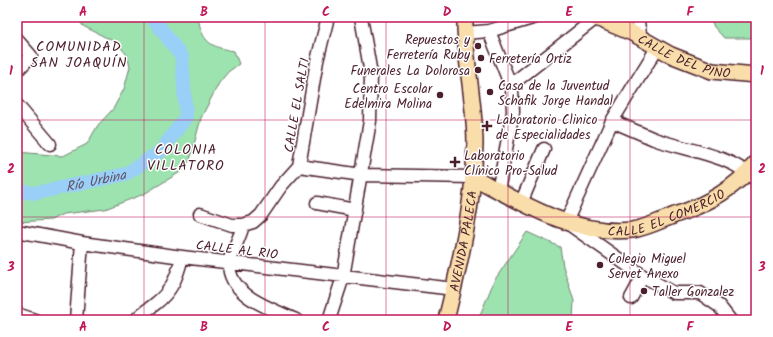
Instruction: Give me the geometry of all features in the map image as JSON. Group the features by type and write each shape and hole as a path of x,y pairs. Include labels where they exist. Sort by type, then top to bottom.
{"main road":[{"name":"AVENIDA PALECA","path":"446,320 465,234 473,177 475,143 465,33 465,17"},
{"name":"CALLE DEL PINO","path":"596,18 657,48 712,71 756,75"},
{"name":"CALLE EL COMERCIO","path":"473,177 521,203 566,222 588,228 635,229 695,209 724,192 753,172"}],"street":[{"name":"CALLE EL SALTI","path":"243,225 261,215 281,186 299,166 317,61 328,17"},
{"path":"329,320 343,277 362,175 370,120 371,74 361,17"},
{"path":"465,33 489,31 536,17"},
{"path":"637,17 641,39"},
{"path":"512,89 517,80 596,18"},
{"path":"489,31 512,89 513,112 498,191"},
{"path":"17,40 31,56 17,71"},
{"path":"566,222 612,121 657,48"},
{"path":"17,105 50,144"},
{"path":"612,121 654,139 724,160 753,172"},
{"path":"521,203 544,149"},
{"path":"299,166 362,175 473,177"},
{"path":"317,203 355,210"},
{"path":"200,214 232,225 243,225 240,237 229,262 231,275 243,292 258,302 296,320"},
{"name":"CALLE EL COMERCIO","path":"566,222 644,276 674,294 700,294 719,306 730,320"},
{"name":"CALLE AL RIO","path":"17,231 82,243 182,257 454,289"},
{"path":"76,320 82,243"},
{"path":"136,320 147,309 166,295 171,288 182,257"},
{"path":"631,298 644,276"},
{"path":"17,314 36,320"}],"green space":[{"path":"77,17 198,17 202,32 208,42 219,48 234,51 239,64 228,72 219,83 201,118 190,160 182,171 144,194 105,209 63,214 51,220 17,222 17,152 63,156 87,144 98,125 113,109 124,89 130,67 127,55 117,43 83,26"},
{"path":"710,17 756,17 756,38 724,38 714,27"},
{"path":"527,232 560,247 563,266 574,301 573,320 478,320 494,281"}],"waterway":[{"name":"Río Urbina","path":"17,191 36,193 126,174 161,151 186,117 182,57 152,17"}],"place":[{"name":"Repuestos y Ferretería Ruby","path":"478,46"},
{"name":"Ferretería Ortiz","path":"481,58"},
{"name":"Funerales La Dolorosa","path":"478,70"},
{"name":"Casa de la Juventud Schafik Jorge Handal","path":"490,92"},
{"name":"Centro Escolar Edelmira Molina","path":"440,95"},
{"name":"Laboratorio Clinico de Especialidades","path":"487,126"},
{"name":"Laboratorio Clínico Pro-Salud","path":"455,162"},
{"name":"Colegio Miguel Servet Anexo","path":"600,265"},
{"name":"Taller Gonzalez","path":"644,291"}],"district":[{"name":"COMUNIDAD SAN JOAQUÍN","path":"79,54"},
{"name":"COLONIA VILLATORO","path":"186,158"}]}
